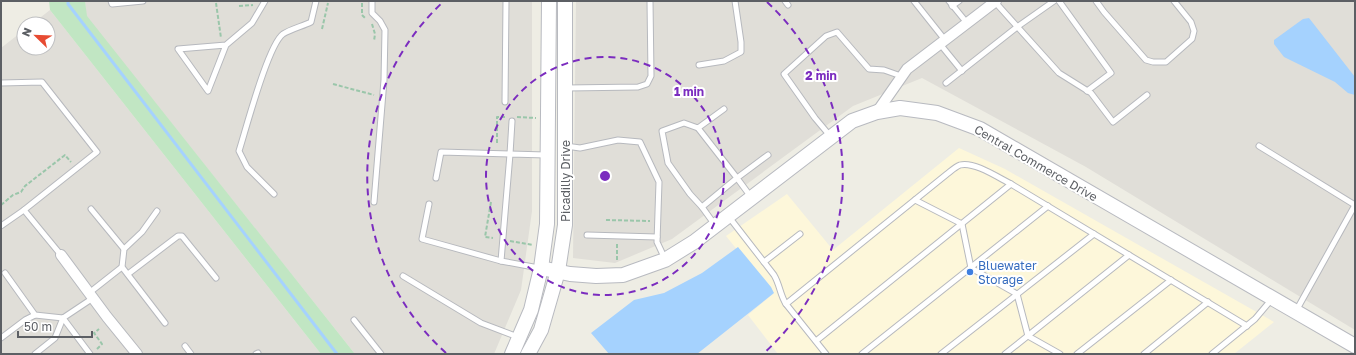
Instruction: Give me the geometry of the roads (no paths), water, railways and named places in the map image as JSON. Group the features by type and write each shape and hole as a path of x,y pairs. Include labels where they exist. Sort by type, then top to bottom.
{"street":[{"name":"Picadilly Drive","path":"512,354 531,310 541,268 546,224 549,1"},
{"name":"Picadilly Drive","path":"528,354 541,330 558,271 565,225 565,1"},
{"path":"877,112 906,69 995,1"},
{"name":"Central Commerce Drive","path":"541,268 596,276 623,275 665,260 694,242 852,121 877,112 900,108 937,112 980,129 1295,313 1355,346"},
{"path":"61,254 137,354"}],"lane":[{"path":"111,1 112,4 143,1"},
{"path":"226,45 178,49 208,91 226,45 252,23 265,1"},
{"path":"274,194 247,166 239,151 266,65 277,41 284,34 311,22 316,1"},
{"path":"372,1 372,12 380,21 385,30 384,80 374,202"},
{"path":"505,102 506,1"},
{"path":"565,88 638,87 647,84 651,76 650,1"},
{"path":"699,65 724,61 740,52 741,42 735,1"},
{"path":"914,1 962,71"},
{"path":"959,1 951,3 967,23"},
{"path":"995,1 1059,73 1091,93 1113,122 1147,95"},
{"path":"946,83 1017,27 1054,1"},
{"path":"1059,1 1111,72 1087,91"},
{"path":"1096,1 1146,60 1153,62 1166,62 1192,39 1194,31 1191,22 1174,1"},
{"path":"831,138 784,74 826,36 837,32 869,69 884,70 901,76"},
{"path":"1,83 42,82 96,152 24,210 1,226"},
{"path":"698,128 724,109"},
{"path":"501,261 512,121"},
{"path":"716,225 690,194 668,163 662,131 684,123 698,128 752,198"},
{"path":"565,146 580,148 618,140 640,142 659,182 657,242 665,260"},
{"path":"1258,146 1355,205 1295,313"},
{"path":"436,178 441,152 547,155"},
{"path":"702,207 768,155"},
{"path":"786,304 947,174 960,166 973,166 1011,184 1247,326"},
{"path":"816,341 1011,184"},
{"path":"915,200 962,224"},
{"path":"429,204 422,239 501,261 541,268"},
{"path":"862,354 1048,206"},
{"path":"91,209 124,249"},
{"path":"24,210 61,254"},
{"path":"36,354 55,338 63,318 122,267 124,249 142,232 157,211"},
{"path":"728,216 777,279 786,304 826,354"},
{"path":"962,224 971,268 1017,294 1028,336 1060,354"},
{"path":"764,262 800,234"},
{"path":"941,354 1094,234"},
{"path":"587,235 657,237"},
{"path":"128,274 178,236 182,236 216,278"},
{"path":"1005,354 1130,255"},
{"path":"122,267 165,323"},
{"path":"5,273 35,315"},
{"path":"403,276 481,323 519,337"},
{"path":"1077,354 1171,280"},
{"path":"1212,354 1259,315 1272,299"},
{"path":"1144,354 1208,302"},
{"path":"1,338 25,320 35,315 63,318 90,354"},
{"path":"354,320 381,354"},
{"path":"185,346 191,354"}],"water":[{"path":"1309,18 1355,77 1355,95 1348,93 1335,82 1284,57 1274,44 1274,40 1303,19"},
{"path":"738,247 771,287 774,293 697,354 609,354 591,333 634,300 664,293 702,273"}],"waterway":[{"path":"68,1 68,4 337,354"}],"place":[{"name":"Bluewater Storage","path":"970,272"}]}
